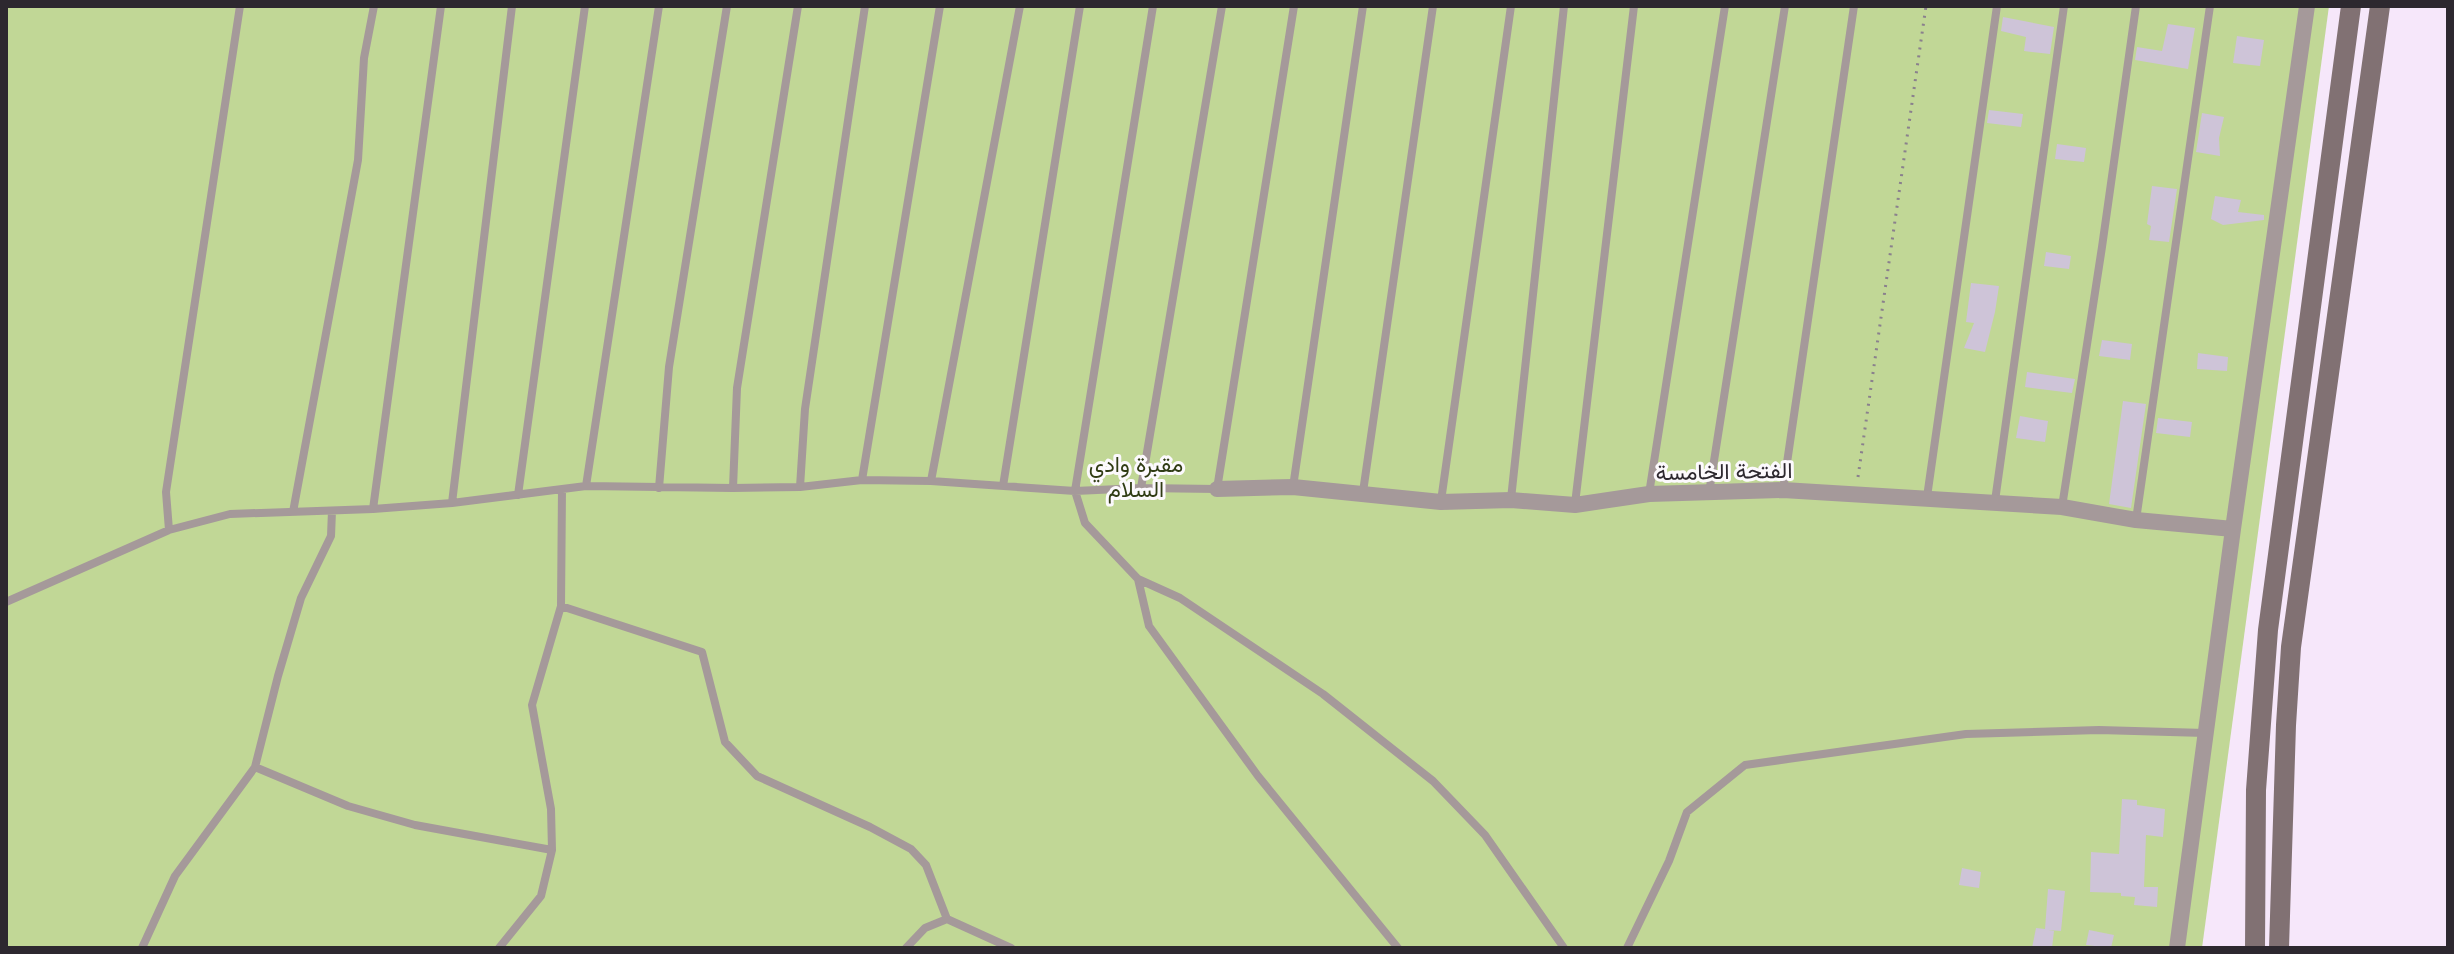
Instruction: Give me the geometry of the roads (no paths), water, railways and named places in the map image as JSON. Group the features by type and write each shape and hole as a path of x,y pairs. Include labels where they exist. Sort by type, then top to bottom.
{"main road":[{"path":"2255,948 2256,790 2268,630 2351,6"},
{"path":"2279,948 2291,647 2380,6"}],"street":[{"path":"2177,948 2307,6"},
{"name":"الفتحة الخامسة","path":"1217,489 1293,487 1441,502 1511,500 1575,505 1649,494 1783,490 1995,501 2233,529"}],"lane":[{"path":"169,530 166,492 240,6"},
{"path":"293,512 358,160 364,58 374,6"},
{"path":"373,509 441,6"},
{"path":"452,503 512,6"},
{"path":"518,495 585,6"},
{"path":"586,486 659,6"},
{"path":"659,488 669,367 727,6"},
{"path":"733,488 737,388 798,6"},
{"path":"800,487 805,409 865,6"},
{"path":"862,480 940,6"},
{"path":"931,481 1020,6"},
{"path":"1003,486 1080,6"},
{"path":"1153,6 1075,491 1085,523 1138,579 1180,598 1323,694 1433,781 1485,835 1564,948"},
{"path":"1141,488 1222,6"},
{"path":"6,602 169,530 230,514 452,503 586,486 800,487 862,480 931,481 1075,491 1217,489 1294,6"},
{"path":"1293,487 1363,6"},
{"path":"1363,492 1433,6"},
{"path":"1441,502 1511,6"},
{"path":"1511,500 1564,6"},
{"path":"1575,505 1634,6"},
{"path":"1649,494 1725,6"},
{"path":"1709,494 1785,6"},
{"path":"1783,490 1854,6"},
{"path":"1927,497 1997,6"},
{"path":"1995,501 2064,6"},
{"path":"2062,507 2136,6"},
{"path":"2136,520 2210,6"},
{"path":"499,948 541,896 552,850 551,809 532,705 561,606 562,489"},
{"path":"142,948 175,876 255,767 301,598 331,536 332,511"},
{"path":"1138,579 1149,626 1258,776 1398,948"},
{"path":"561,606 702,652 725,742 757,776 911,849 926,865 947,919 1011,948"},
{"path":"1627,948 1669,861 1687,812 1745,765 1966,734 2099,730 2205,733"},
{"path":"255,767 348,806 415,825 552,850"},
{"path":"906,948 925,928 947,919"}],"park label":[{"name":"مقبرة وادي السلام","path":"1136,476"}]}
